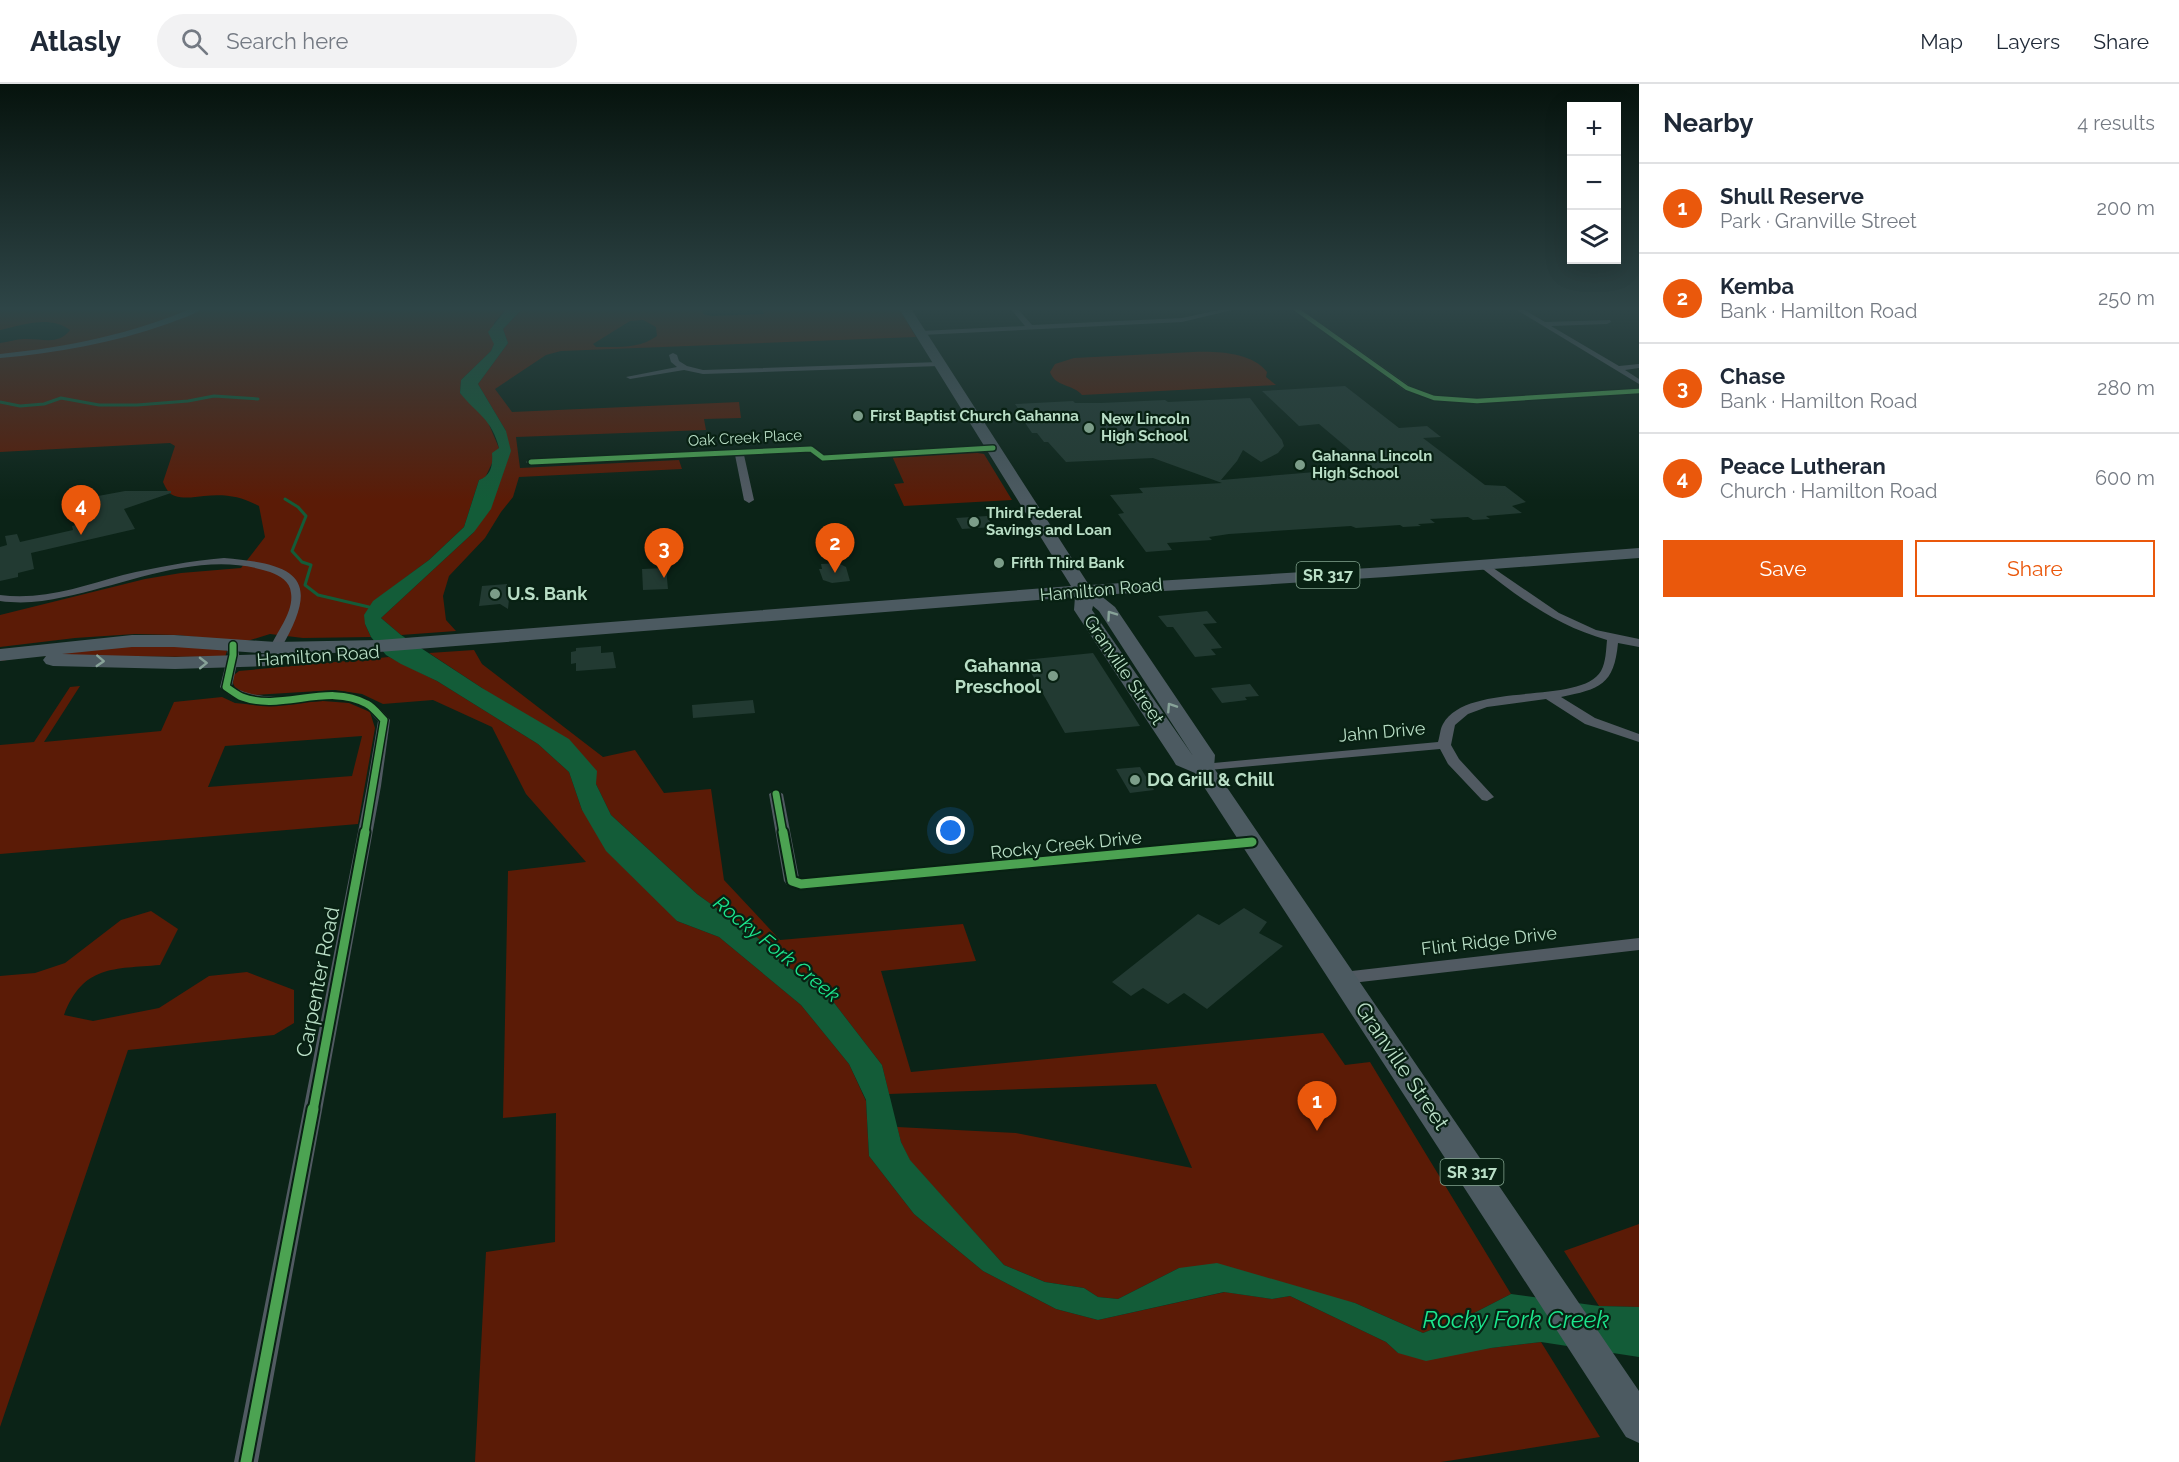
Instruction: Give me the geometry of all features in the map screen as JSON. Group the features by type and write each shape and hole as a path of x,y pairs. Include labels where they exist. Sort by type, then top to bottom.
{"main road":[{"name":"Granville Street","path":"944,371 1084,592 1083,609 1184,760 1203,768 1632,1413"},
{"name":"Hamilton Road","path":"0,655 102,642 174,641 228,650 338,651 1182,583 1639,553"},
{"name":"Hamilton Road","path":"0,651 139,637 194,639 228,650"},
{"name":"Hamilton Road","path":"0,666 53,660 161,663 228,650 276,648 338,651"}],"street":[{"path":"630,377 664,371"},
{"path":"711,371 765,371"},
{"path":"1384,371 1407,388 1434,398 1477,401 1639,391"},
{"path":"1621,371 1639,382"},
{"name":"Oak Creek Place","path":"531,462 811,449 823,458 993,448"},
{"path":"739,452 749,500"},
{"path":"0,598 37,599 203,562 224,560 249,563 273,568 288,576 295,585 297,598 276,648"},
{"path":"1482,564 1557,618 1589,632 1613,639 1639,642"},
{"name":"Jahn Drive","path":"1203,768 1444,745 1444,735 1450,722 1465,709 1489,701 1575,692 1604,677 1610,662 1613,639"},
{"name":"Carpenter Road","path":"228,650 226,687 233,694 260,699 343,696 376,707 384,720 374,786 246,1462"},
{"path":"1550,696 1590,721 1639,738"},
{"path":"1444,745 1453,761 1487,797"},
{"name":"Rocky Creek Drive","path":"776,794 792,881 801,884 1252,842"},
{"name":"Flint Ridge Drive","path":"1343,978 1639,944"}],"shaded area":[{"path":"0,371 470,371 461,380 460,393 487,420 499,448 485,478 479,480 464,527 429,560 373,602 365,624 371,637 303,638 270,634 244,642 177,635 135,634 0,647 0,615 145,579 181,573 241,568 265,537 259,506 239,498 212,495 190,498 169,492 163,482 175,446 170,443 0,452"},
{"path":"487,371 522,371 495,389 512,412 739,402 741,418 704,419 706,430 516,437 520,468 679,460 682,469 519,477 513,497 485,538 449,576 443,596 446,620 456,631 401,635 381,618 474,532 506,431 478,384"},
{"path":"1266,371 1266,377 1276,385 1082,395 1060,383 1052,377 1050,372"},
{"path":"972,452 984,454 1012,500 904,506 894,484 904,483 892,456"},
{"path":"113,643 219,648 227,651 225,657 34,656 0,661 0,656"},
{"path":"474,650 482,664 603,757 635,750 664,793 711,789 724,880 780,940 963,924 976,961 881,971 911,1072 1323,1033 1345,1065 1370,1062 1511,1294 1474,1313 1423,1333 1355,1303 1179,1268 1118,1299 1098,1297 1084,1288 1045,1282 1004,1265 910,1161 897,1127 1016,1133 1192,1168 1156,1084 889,1094 882,1065 818,982 785,966 766,944 697,894 611,815 596,784 482,688 429,653"},
{"path":"389,657 437,681 538,744 569,772 582,810 677,921 719,937 801,1005 849,1064 866,1101 869,1156 914,1214 983,1271 1056,1309 1098,1320 1225,1292 1272,1299 1290,1296 1386,1342 1398,1353 1491,1348 1541,1342 1600,1437 1441,1462 475,1462 486,1252 555,1242 556,1113 503,1118 508,871 586,862 526,794 492,727 433,700 383,704 362,694 335,690 252,695 236,690 233,683 234,675 239,671"},
{"path":"80,686 44,742 161,731 174,702 222,697 235,703 257,705 323,701 349,703 370,712 375,728 358,824 0,854 0,745 34,742 70,687","holes":["362,736 352,776 208,787 225,746"]},
{"path":"151,911 178,929 160,965 114,969 91,978 72,999 64,1015 93,1021 159,1008 209,976 247,972 294,990 294,1023 274,1035 128,1050 0,1427 0,976 35,973 65,963 121,920"},
{"path":"1639,1224 1639,1307 1599,1306 1564,1251"}],"water":[{"name":"Rocky Fork Creek","path":"470,371 487,371 478,384 506,431 511,451 491,509 474,532 381,618 401,635 482,688 569,739 597,771 596,784 611,815 697,894 766,944 785,966 818,982 882,1065 901,1142 910,1160 1004,1265 1045,1282 1084,1288 1098,1297 1118,1299 1179,1268 1217,1263 1355,1303 1423,1333 1474,1313 1511,1294 1599,1306 1639,1307 1639,1357 1541,1342 1491,1348 1426,1361 1398,1353 1386,1342 1290,1296 1272,1299 1224,1292 1098,1320 1056,1309 983,1271 914,1214 869,1156 866,1100 849,1064 801,1005 719,937 677,921 606,851 582,810 569,772 538,744 437,681 386,655 371,637 364,615 373,601 429,560 464,527 479,480 490,470 492,453 499,448 488,423 460,393 461,380"}],"building":[{"path":"1345,386 1399,428 1427,426 1441,437 1423,438 1485,485 1505,486 1526,502 1512,506 1522,513 1486,516 1490,519 1473,520 1468,517 1430,519 1435,523 1418,524 1421,526 1356,528 1351,526 1229,534 1209,537 1212,540 1167,543 1172,550 1146,552 1118,514 1124,513 1110,495 1143,493 1139,488 1222,483 1153,458 1066,462 1048,442 1044,442 1037,433 1032,433 1015,404 1073,401 1075,403 1165,400 1168,402 1250,398 1282,440 1284,446 1278,453 1261,462 1243,450 1221,480 1315,472 1319,475 1376,472 1319,424 1299,426 1262,391"},
{"path":"125,491 171,491 171,493 124,509 135,529 31,553 34,569 18,573 18,577 0,581 0,547 7,545 5,536 17,534 20,542 73,530 72,526 76,525 90,500 97,499 98,496"},
{"name":"Third Federal Savings and Loan","path":"987,516 993,527 962,529 956,518"},
{"path":"838,563 846,567 850,581 832,583 823,580 819,569 822,569 821,564"},
{"path":"666,568 668,589 643,590 642,569"},
{"name":"U.S. Bank","path":"507,584 507,589 510,589 508,609 500,604 479,606 482,586"},
{"path":"1207,611 1217,623 1203,624 1222,648 1211,649 1216,655 1195,657 1173,627 1167,627 1158,616"},
{"path":"601,646 601,653 613,652 616,668 576,671 576,663 571,664 571,652 576,651 576,648"},
{"path":"1093,653 1140,726 1065,733 1024,660"},
{"path":"1250,684 1259,696 1222,703 1211,688"},
{"path":"753,700 755,713 693,718 692,705"},
{"name":"DQ Grill & Chill","path":"1140,767 1154,790 1130,793 1116,769"},
{"path":"1244,908 1267,922 1259,933 1283,946 1207,1009 1184,993 1168,1004 1143,988 1131,996 1112,982 1198,914 1219,925"}],"waterway":[{"path":"0,402 20,406 44,404 61,398 99,405 137,405 188,401 214,396 258,399"},
{"path":"285,499 298,507 306,516 292,551 302,562 311,565 305,585 318,595 369,607"}],"cycle path":[{"path":"1384,371 1407,388 1434,398 1477,401 1639,391"},
{"path":"531,462 811,449 823,458 993,448"},
{"path":"233,645 234,650 226,687 242,697 261,700 328,695 350,697 369,704 384,720 374,786 246,1462"},
{"path":"776,794 792,881 801,884 1252,842"}],"place":[{"name":"First Baptist Church Gahanna","path":"858,416"},
{"name":"New Lincoln High School","path":"1089,428"},
{"name":"Gahanna Lincoln High School","path":"1300,465"},
{"name":"Third Federal Savings and Loan","path":"974,522"},
{"name":"Peace Lutheran","path":"81,535"},
{"name":"Fifth Third Bank","path":"999,563"},
{"name":"Kemba","path":"835,573"},
{"name":"Chase","path":"664,578"},
{"name":"U.S. Bank","path":"495,594"},
{"name":"Gahanna Preschool","path":"1053,676"},
{"name":"DQ Grill & Chill","path":"1135,780"},
{"name":"Shull Reserve","path":"1317,1131"}]}
